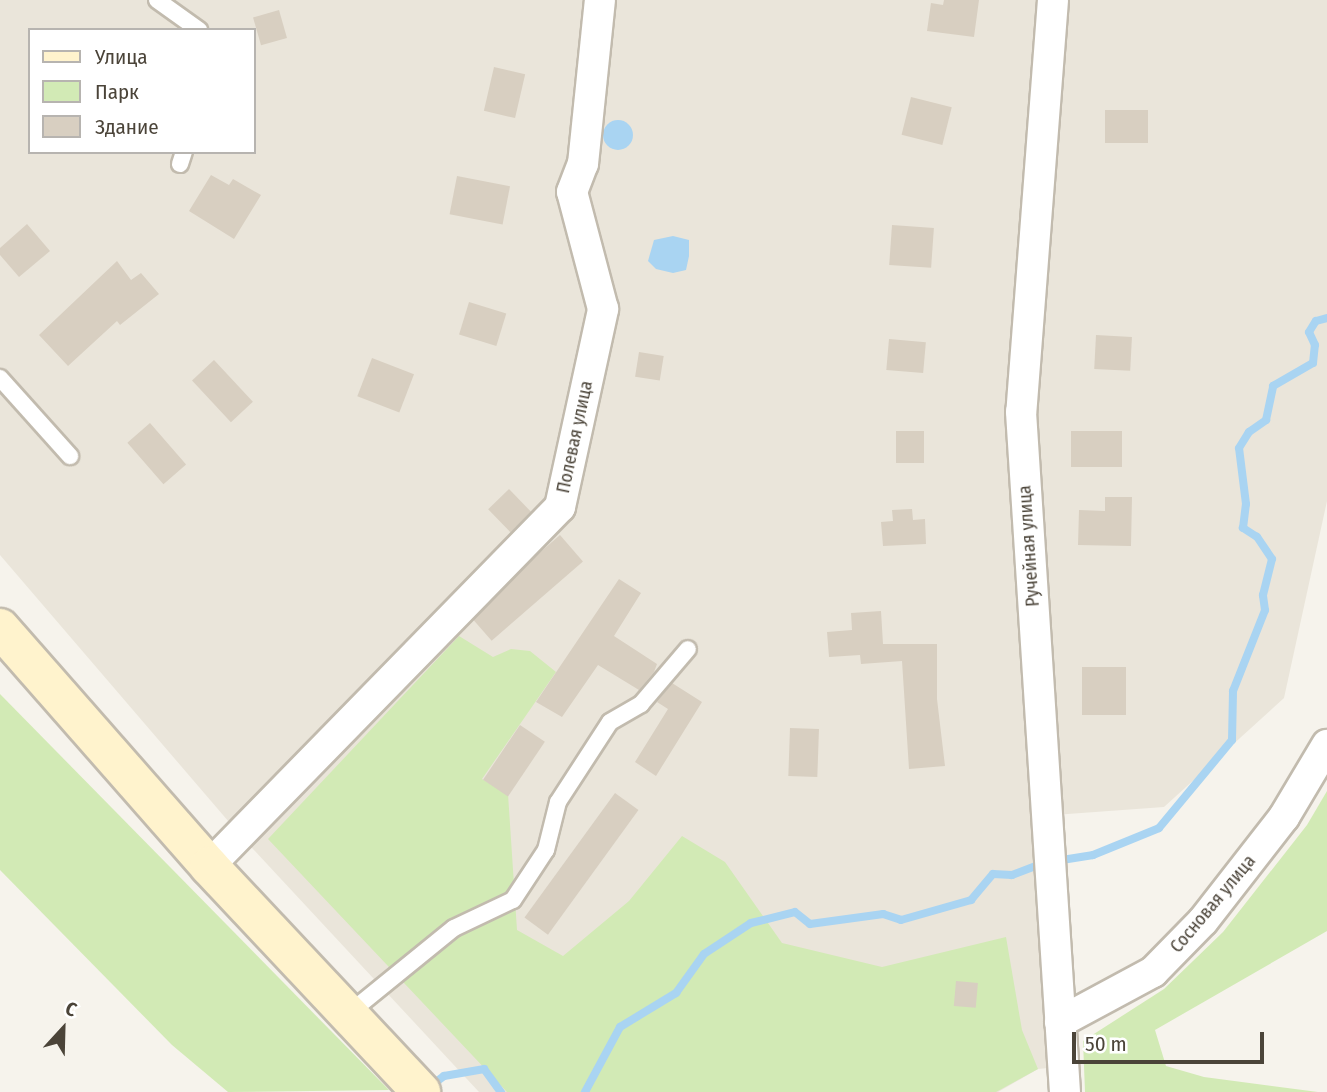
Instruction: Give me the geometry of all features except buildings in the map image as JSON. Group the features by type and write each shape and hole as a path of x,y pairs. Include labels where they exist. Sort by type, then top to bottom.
{"main road":[{"path":"0,628 209,866 421,1092"}],"street":[{"name":"Полевая улица","path":"209,866 560,508 603,309 572,192 583,164 600,0"},
{"name":"Ручейная улица","path":"1054,0 1021,412 1065,1092"},
{"name":"Сосновая улица","path":"1060,1022 1153,972 1203,921 1284,817 1327,745"}],"lane":[{"path":"157,0 196,28"},
{"path":"0,378 70,456"},
{"path":"348,1014 454,928 513,900 546,850 558,802 610,722 641,704 688,649"}],"shaded area":[{"path":"0,0 1327,0 1327,501 1284,698 1164,807 1040,816 1048,1068 1038,1069 998,1092 479,1092 241,836 0,555"}],"green space":[{"path":"459,636 493,657 511,649 530,651 556,672 482,779 508,794 517,930 563,956 629,901 682,836 725,862 782,943 882,967 1006,937 1022,1030 1038,1069 996,1092 507,1092 268,839"},
{"path":"0,694 389,1090 228,1092 172,1045 0,870"},
{"path":"1327,791 1327,931 1155,1030 1166,1066 1204,1077 1318,1092 1085,1092 1083,1041 1164,989 1223,932 1307,825"}],"water":[{"path":"618,120 629,124 633,135 629,146 618,150 607,146 603,135 607,124"},
{"path":"673,236 689,240 686,270 673,273 656,269 648,261 654,240"}],"waterway":[{"path":"585,1092 620,1027 676,993 704,954 751,923 795,912 810,924 883,914 901,920 971,900 993,874 1012,875 1043,863 1093,855 1159,828 1232,740 1233,691 1265,610 1263,595 1272,559 1257,537 1243,528 1246,504 1239,448 1249,432 1266,420 1273,386 1313,363 1315,345 1309,332 1316,321 1327,318"},
{"path":"428,1088 444,1076 484,1069 501,1092"}]}
